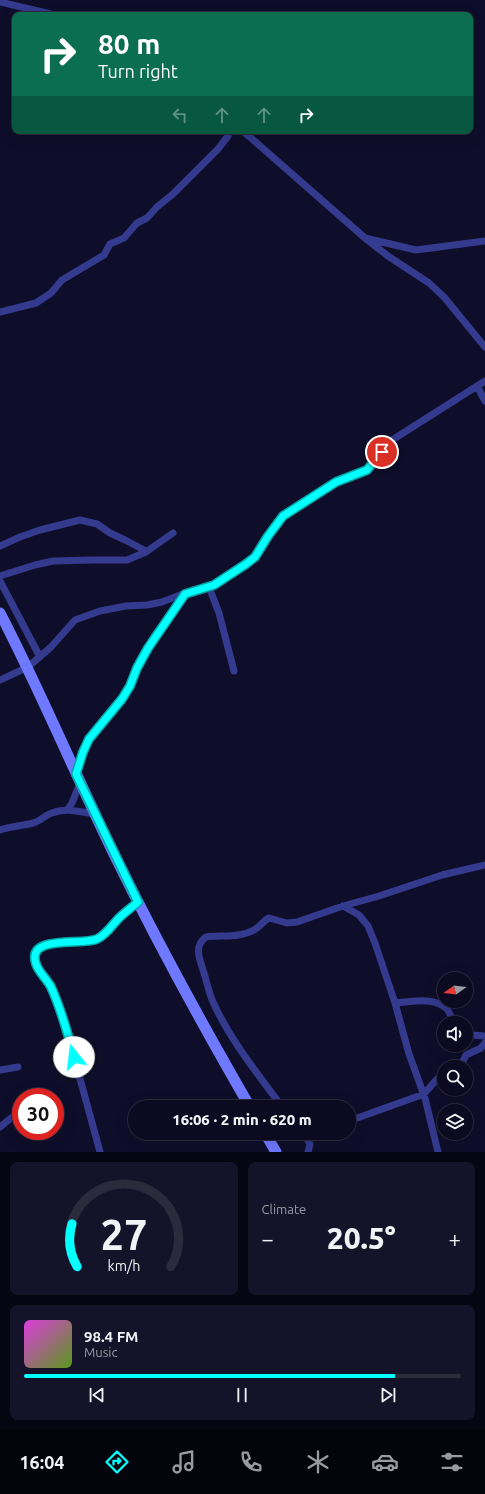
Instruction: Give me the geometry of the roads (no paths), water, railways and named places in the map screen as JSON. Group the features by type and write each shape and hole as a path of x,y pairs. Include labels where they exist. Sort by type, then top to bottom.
{"main road":[{"path":"0,613 28,667 78,779 138,902 199,1019 246,1100"},
{"path":"269,1140 276,1152"}],"street":[{"path":"0,2 43,12"},
{"path":"0,312 36,303 51,293 62,280 104,255 110,244 124,238 137,223 147,218 157,207 192,176 218,149 228,134"},
{"path":"246,134 365,238 388,256 429,283 444,297 485,347"},
{"path":"365,238 416,250 485,241"},
{"path":"0,680 28,667 55,643 73,622 78,619 100,611 126,606 147,605 162,602 209,587 238,570 255,557 268,536 286,514 336,482 367,470 389,442 485,381"},
{"path":"477,386 485,401"},
{"path":"0,546 40,530 80,520 97,524 110,533 146,551"},
{"path":"0,576 53,561 127,560 135,558 173,533"},
{"path":"0,581 40,657"},
{"path":"209,587 219,613 234,671"},
{"path":"67,810 72,803 83,752 89,739 122,699 130,686 137,668 150,643 185,594"},
{"path":"0,830 10,826 33,823 41,820 51,813 61,810 95,814"},
{"path":"277,1100 238,1047 213,1002 199,958 198,947 201,941 206,937 248,933 256,930 269,918 287,923 297,922 442,875 485,865"},
{"path":"100,1152 70,1042 51,988 39,971 35,959 38,949 49,943 91,941 97,939 138,902"},
{"path":"343,906 359,915 368,926 395,1003 409,1054 424,1094 438,1152"},
{"path":"395,1003 420,1001 439,1004 446,1009 450,1016"},
{"path":"473,1036 485,1036"},
{"path":"464,1060 466,1055 481,1048 485,1043"},
{"path":"0,1070 18,1067"},
{"path":"356,1118 424,1094 437,1079"},
{"path":"0,1127 12,1117"},
{"path":"308,1140 310,1144 308,1152"}]}
